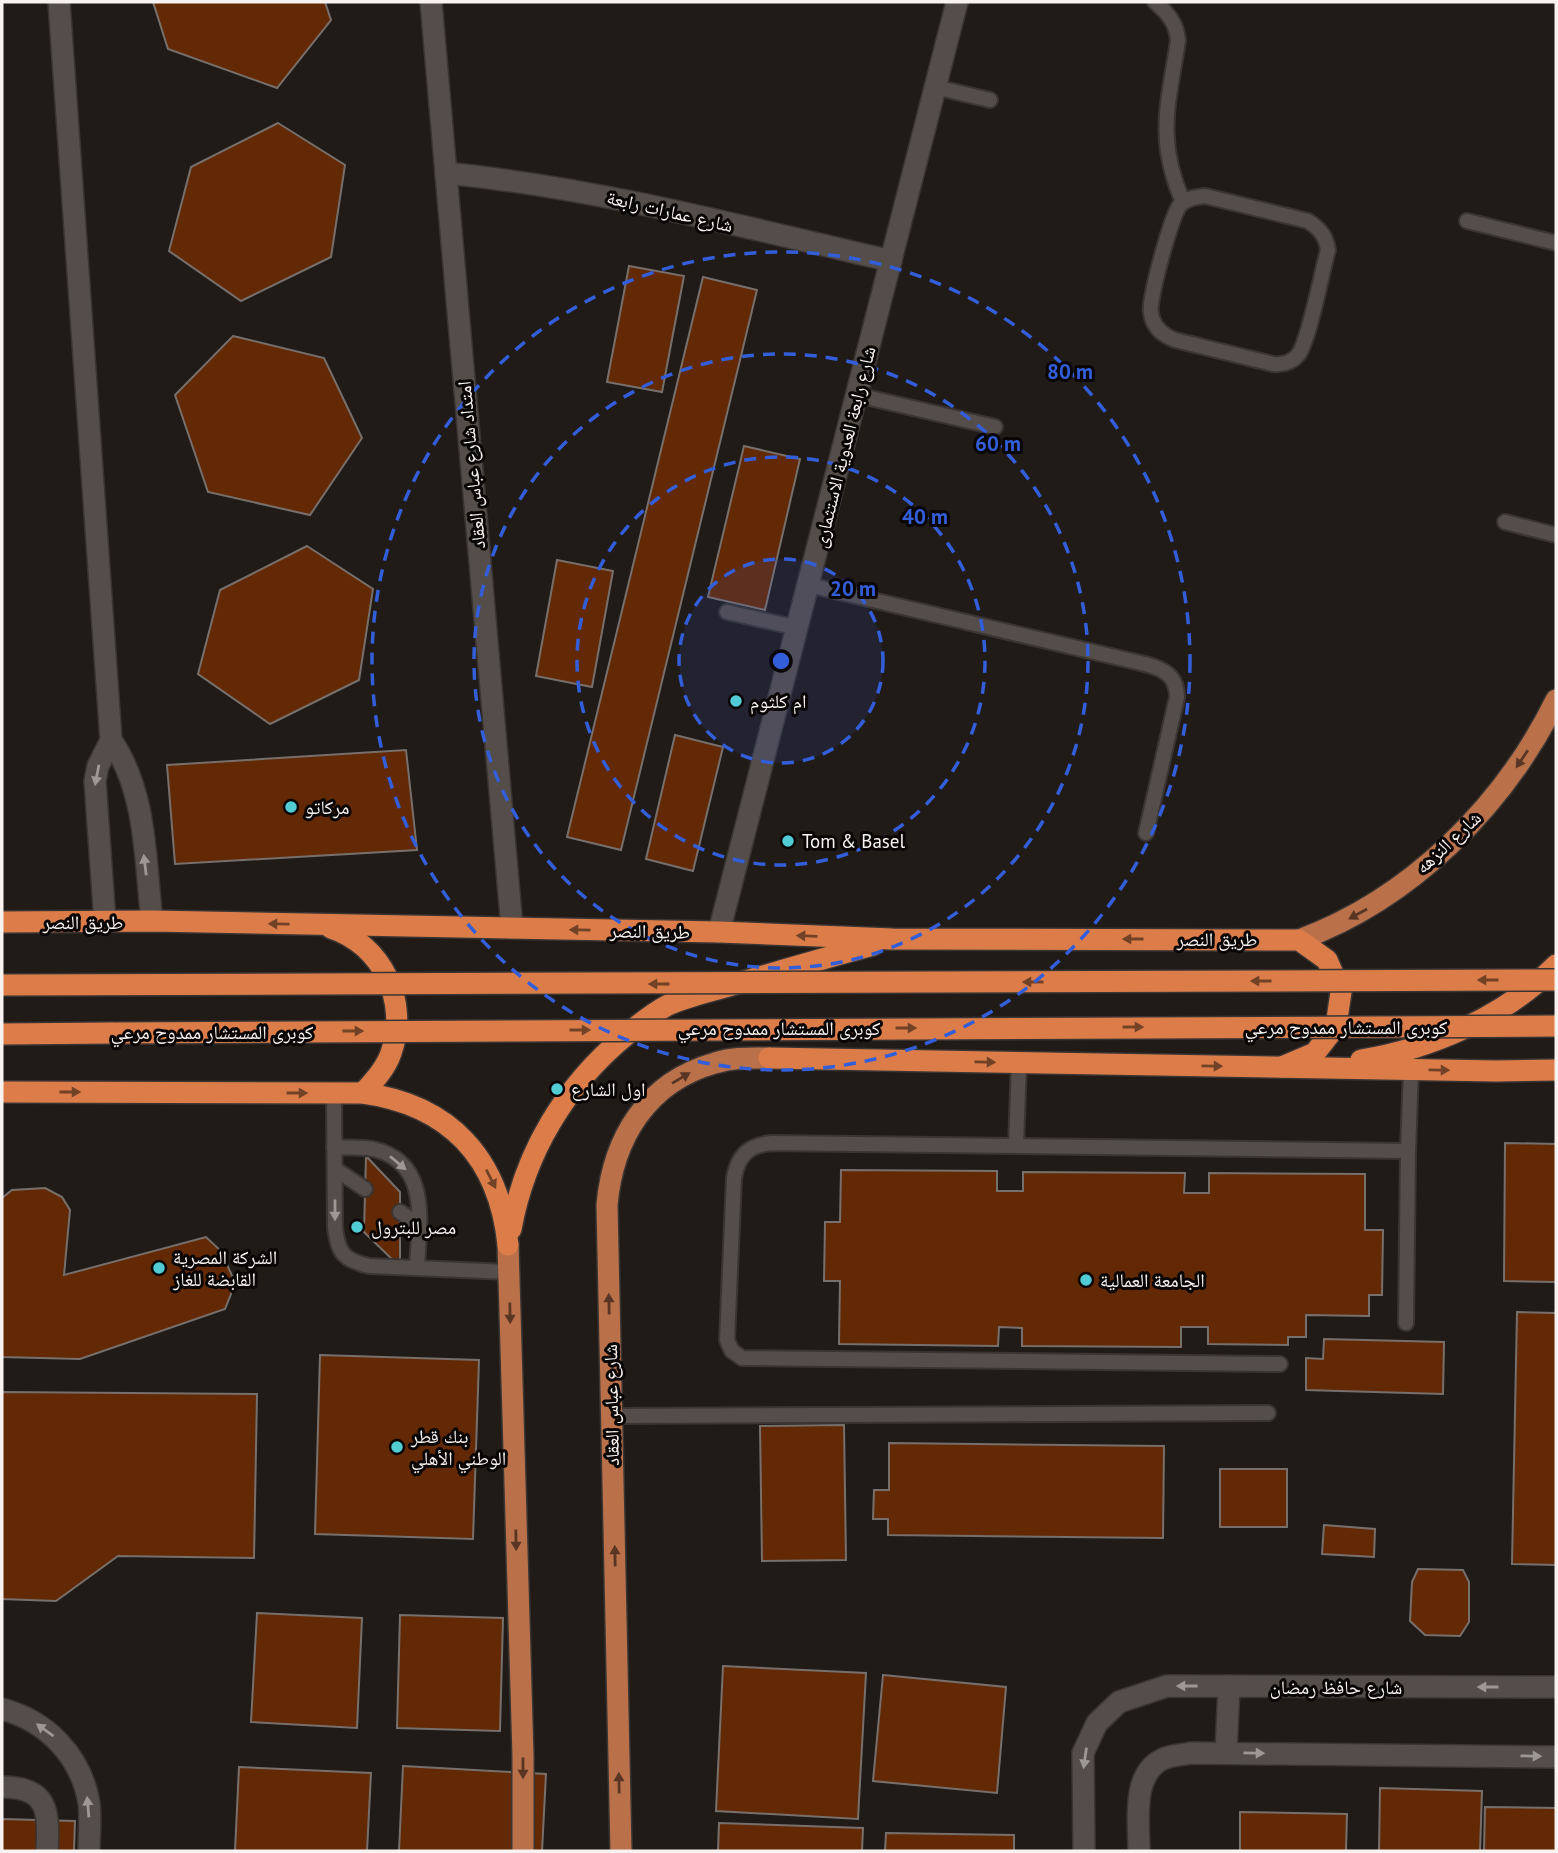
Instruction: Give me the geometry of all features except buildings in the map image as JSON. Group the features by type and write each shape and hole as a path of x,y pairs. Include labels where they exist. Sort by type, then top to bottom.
{"highway":[{"name":"طريق النصر","path":"2,922 152,921 719,932 892,939 1299,940"},
{"path":"321,925 344,932 364,946 380,963 391,984 397,1007 397,1031 391,1055 379,1075 363,1093"},
{"path":"508,1245 514,1209 539,1141 579,1081 606,1052 636,1027 668,1005 892,939"},
{"path":"1282,1067 1315,1053 1336,1026 1341,992 1327,960 1299,940"},
{"path":"1311,1068 1378,1057 1426,1044 1471,1025 1513,1000 1556,965"},
{"path":"2,985 1556,980"},
{"name":"كوبرى المستشار ممدوح مرعي","path":"2,1034 1556,1026"},
{"path":"769,1058 1556,1070"},
{"path":"2,1092 363,1093 391,1097 419,1107 465,1140 483,1163 497,1189 505,1216 508,1245"}],"main road":[{"name":"شارع النزهه","path":"1299,940 1329,929 1379,902 1446,848 1504,784 1536,737 1556,700"},
{"name":"شارع عباس العقاد","path":"621,1851 607,1205 610,1177 617,1151 630,1127 646,1105 666,1087 715,1062 769,1058"},
{"path":"508,1245 523,1756 523,1851"}],"street":[{"path":"59,2 111,740 122,756 136,790 152,921"},
{"name":"امتداد شارع عباس العقاد","path":"431,2 512,929"},
{"name":"شارع رابعة العدوية الاستثمارى","path":"719,932 957,2"},
{"name":"شارع عمارات رابعة","path":"446,173 521,181 595,194 891,261"},
{"path":"104,922 94,781 111,740"},
{"name":"شارع حافظ رمضان","path":"1084,1851 1083,1753 1097,1723 1119,1702 1167,1686 1556,1687"},
{"path":"1226,1752 1229,1686"},
{"path":"2,1709 22,1716 53,1736 76,1765 85,1784 89,1804 89,1851"},
{"path":"1139,1851 1139,1799 1145,1775 1162,1759 1191,1753 1226,1752 1556,1757"},
{"path":"11,1787 36,1796 43,1803 48,1814 47,1851"}],"lane":[{"path":"1155,2 1166,11 1178,32 1165,129 1171,175 1183,202"},
{"path":"935,87 990,100"},
{"path":"1205,196 1308,221 1326,238 1328,250 1304,345 1294,359 1280,364 1273,363 1175,340 1158,329 1153,320 1150,303 1174,214 1183,202 1205,196"},
{"path":"1467,221 1556,243"},
{"path":"857,395 995,427"},
{"path":"1505,522 1556,535"},
{"path":"809,585 1145,664 1167,672 1177,688 1177,697 1146,834"},
{"path":"727,612 798,628"},
{"path":"1016,1146 1019,1062"},
{"path":"1406,1322 1411,1069"},
{"path":"334,1093 337,1247 350,1261 369,1266 509,1272"},
{"path":"1280,1364 742,1358 732,1351 727,1340 736,1164 745,1152 758,1144 772,1143 1408,1151"},
{"path":"334,1147 371,1149 386,1153 400,1162 411,1174 417,1189 417,1268"},
{"path":"335,1169 365,1189"},
{"path":"400,1212 419,1225"},
{"path":"612,1416 1268,1413"}],"place":[{"name":"ام كلثوم","path":"736,701"},
{"name":"مركاتو","path":"291,807"},
{"name":"Tom & Basel","path":"788,841"},
{"name":"اول الشارع","path":"557,1089"},
{"name":"مصر للبترول","path":"357,1227"},
{"name":"الشركة المصرية القابضة للغاز","path":"159,1268"},
{"name":"الجامعة العمالية","path":"1086,1280"},
{"name":"بنك قطر الوطني الأهلي","path":"397,1447"}]}
